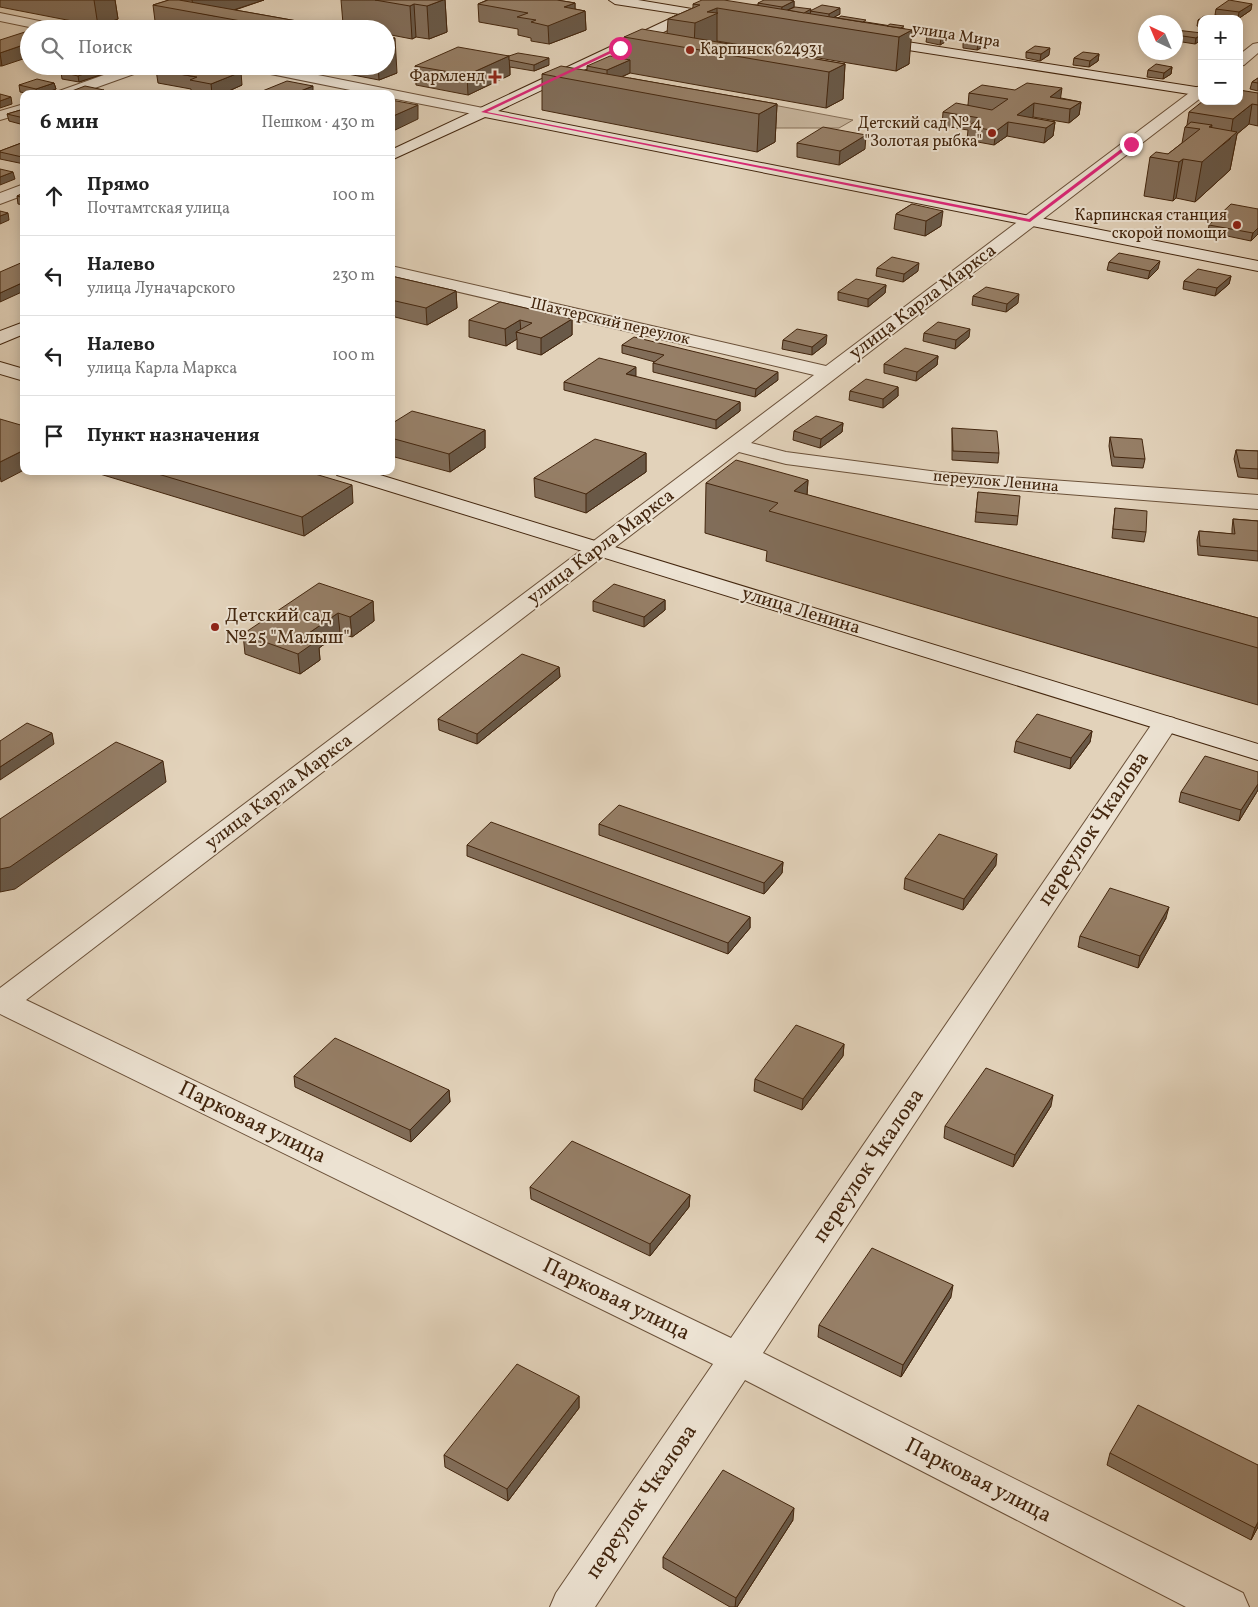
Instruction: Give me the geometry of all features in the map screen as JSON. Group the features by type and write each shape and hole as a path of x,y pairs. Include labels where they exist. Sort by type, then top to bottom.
{"street":[{"path":"615,0 733,19"},
{"path":"395,154 715,3"},
{"path":"0,17 20,21"},
{"name":"улица Мира","path":"859,38 1198,91"},
{"path":"1242,60 1258,47"},
{"path":"75,90 118,75"},
{"path":"298,75 373,90"},
{"path":"283,87 308,77"},
{"name":"улица Карла Маркса","path":"1,1002 1198,93"},
{"path":"395,94 1258,266"},
{"path":"0,116 20,109"},
{"path":"0,199 20,191"},
{"name":"Шахтерский переулок","path":"395,272 829,373"},
{"path":"0,338 20,329"},
{"path":"0,368 20,374"},
{"name":"переулок Ленина","path":"735,445 786,458 938,478 1258,502"},
{"name":"улица Ленина","path":"357,475 1258,752"},
{"name":"переулок Чкалова","path":"571,1607 1165,724"},
{"name":"Парковая улица","path":"1,1002 739,1359 1228,1607"}],"shaded area":[{"path":"630,78 853,120 839,128 750,128"}],"building":[{"path":"169,0 179,0 291,20 236,20 153,5"},
{"path":"375,0 443,0 427,6 414,4 410,6"},
{"path":"488,0 557,0 575,3 564,7 585,11 548,26 531,22 536,20 517,17 528,13 478,4"},
{"path":"702,0 724,0 912,30 899,37 717,8 707,12 718,13 695,23 668,19 700,5 693,4"},
{"path":"764,0 794,1 782,7 758,3"},
{"path":"1229,0 1252,4 1239,12 1216,9"},
{"path":"822,5 840,8 829,14 810,11"},
{"path":"795,7 811,9 804,13 788,10"},
{"path":"841,16 866,20 863,22 838,18"},
{"path":"890,24 904,26 901,28 887,26"},
{"path":"642,29 845,64 829,72 624,37"},
{"path":"936,31 950,33 941,38 927,36"},
{"path":"1183,31 1198,33 1196,38 1183,36"},
{"path":"20,34 20,46 0,53 0,40"},
{"path":"973,36 987,38 978,44 963,42"},
{"path":"1035,46 1050,48 1041,54 1026,52"},
{"path":"458,47 509,56 467,75 415,66"},
{"path":"1083,52 1099,54 1090,61 1074,58"},
{"path":"518,53 549,58 534,65 509,60 509,56"},
{"path":"610,56 630,60 607,70 587,66"},
{"path":"1156,64 1172,67 1164,73 1148,70"},
{"path":"561,66 777,104 759,114 542,74"},
{"path":"185,75 234,75 211,84 190,80 197,77"},
{"path":"37,79 54,83 36,89 19,85"},
{"path":"287,81 313,86 303,90 265,90"},
{"path":"1027,83 1062,88 1050,97 1081,102 1070,109 1034,103 1017,115 1055,122 1046,128 1008,122 996,131 968,126 980,118 943,112 956,103 992,110 1008,99 969,93 982,85 1015,90"},
{"path":"85,86 104,90 74,90"},
{"path":"1243,91 1258,93 1258,105 1252,104 1233,119 1189,112 1198,105 1243,105"},
{"path":"0,94 11,97 0,101"},
{"path":"395,101 418,105 395,115"},
{"path":"20,110 20,117 7,114"},
{"path":"1191,122 1212,125 1209,127 1237,132 1202,162 1183,159 1179,162 1150,157 1156,152 1168,154 1200,129 1185,127"},
{"path":"823,127 866,135 840,151 797,143"},
{"path":"20,144 20,157 0,151"},
{"path":"0,169 13,172 0,177"},
{"path":"912,204 943,211 926,221 896,214"},
{"name":"Карпинская станция скорой помощи","path":"1231,204 1258,209 1258,228 1253,233 1209,225"},
{"path":"0,211 8,213 0,216"},
{"path":"1119,253 1160,261 1150,271 1109,262"},
{"path":"892,257 919,263 904,274 877,268"},
{"path":"20,263 20,284 0,293 0,272"},
{"path":"1198,269 1231,276 1217,288 1184,281"},
{"path":"395,277 456,291 426,308 395,301"},
{"path":"856,279 886,285 868,299 838,292"},
{"path":"986,287 1019,294 1007,304 973,296"},
{"path":"500,302 572,319 541,338 516,332 532,323 520,320 505,329 469,320"},
{"path":"938,322 970,329 956,340 924,333"},
{"path":"797,329 827,335 812,347 783,340"},
{"path":"634,337 778,372 756,389 653,363 664,355 622,345"},
{"path":"905,348 938,356 917,372 884,364"},
{"path":"599,358 636,367 626,374 740,402 716,420 564,382"},
{"path":"866,379 898,387 883,399 850,391"},
{"path":"412,411 485,430 449,454 395,439 395,422"},
{"path":"816,416 843,423 821,439 794,431"},
{"path":"0,419 20,425 20,452 0,462"},
{"path":"952,428 997,431 999,453 953,451"},
{"path":"1110,437 1142,439 1145,459 1114,457"},
{"path":"595,439 646,453 586,494 534,478"},
{"path":"1236,450 1258,451 1258,469 1240,468"},
{"path":"736,460 808,480 794,491 1258,618 1258,648 769,511 778,503 706,483"},
{"path":"161,475 318,475 352,485 302,517"},
{"path":"978,492 1020,496 1018,516 976,512"},
{"path":"1115,508 1147,511 1146,532 1113,529"},
{"path":"1233,519 1258,521 1258,551 1200,546 1199,531 1235,534"},
{"path":"319,583 373,601 350,617 338,613 306,635 318,640 298,654 243,634"},
{"path":"614,584 665,600 644,617 593,601"},
{"path":"522,654 559,667 477,734 438,719"},
{"path":"1037,714 1092,731 1071,758 1016,741"},
{"path":"27,723 52,733 0,767 0,741"},
{"path":"116,742 163,761 10,867 0,869 0,819"},
{"path":"1205,756 1258,772 1258,784 1241,810 1181,792"},
{"path":"619,805 783,862 764,883 599,824"},
{"path":"491,822 750,917 728,943 467,845"},
{"path":"939,834 997,854 964,899 905,878"},
{"path":"1110,888 1169,907 1140,956 1080,936"},
{"path":"796,1025 844,1044 803,1099 755,1079"},
{"path":"335,1038 449,1090 410,1130 294,1076"},
{"path":"986,1068 1053,1095 1015,1155 945,1126"},
{"path":"572,1141 690,1195 650,1244 530,1187"},
{"path":"872,1248 953,1285 903,1365 819,1325"},
{"path":"517,1364 579,1396 507,1489 444,1455"},
{"path":"1138,1405 1258,1465 1258,1522 1255,1528 1110,1453"},
{"path":"723,1470 794,1508 736,1598 663,1557"}],"place":[{"name":"Карпинск 624931","path":"690,50"},
{"name":"Фармленд","path":"495,77"},
{"name":"Детский сад № 4 \"Золотая рыбка\"","path":"992,133"},
{"name":"Карпинская станция скорой помощи","path":"1237,225"},
{"name":"Детский сад №25 \"Малыш\"","path":"215,627"}],"route":[{"path":"620,48 483,112 1030,221 1131,144"}]}
